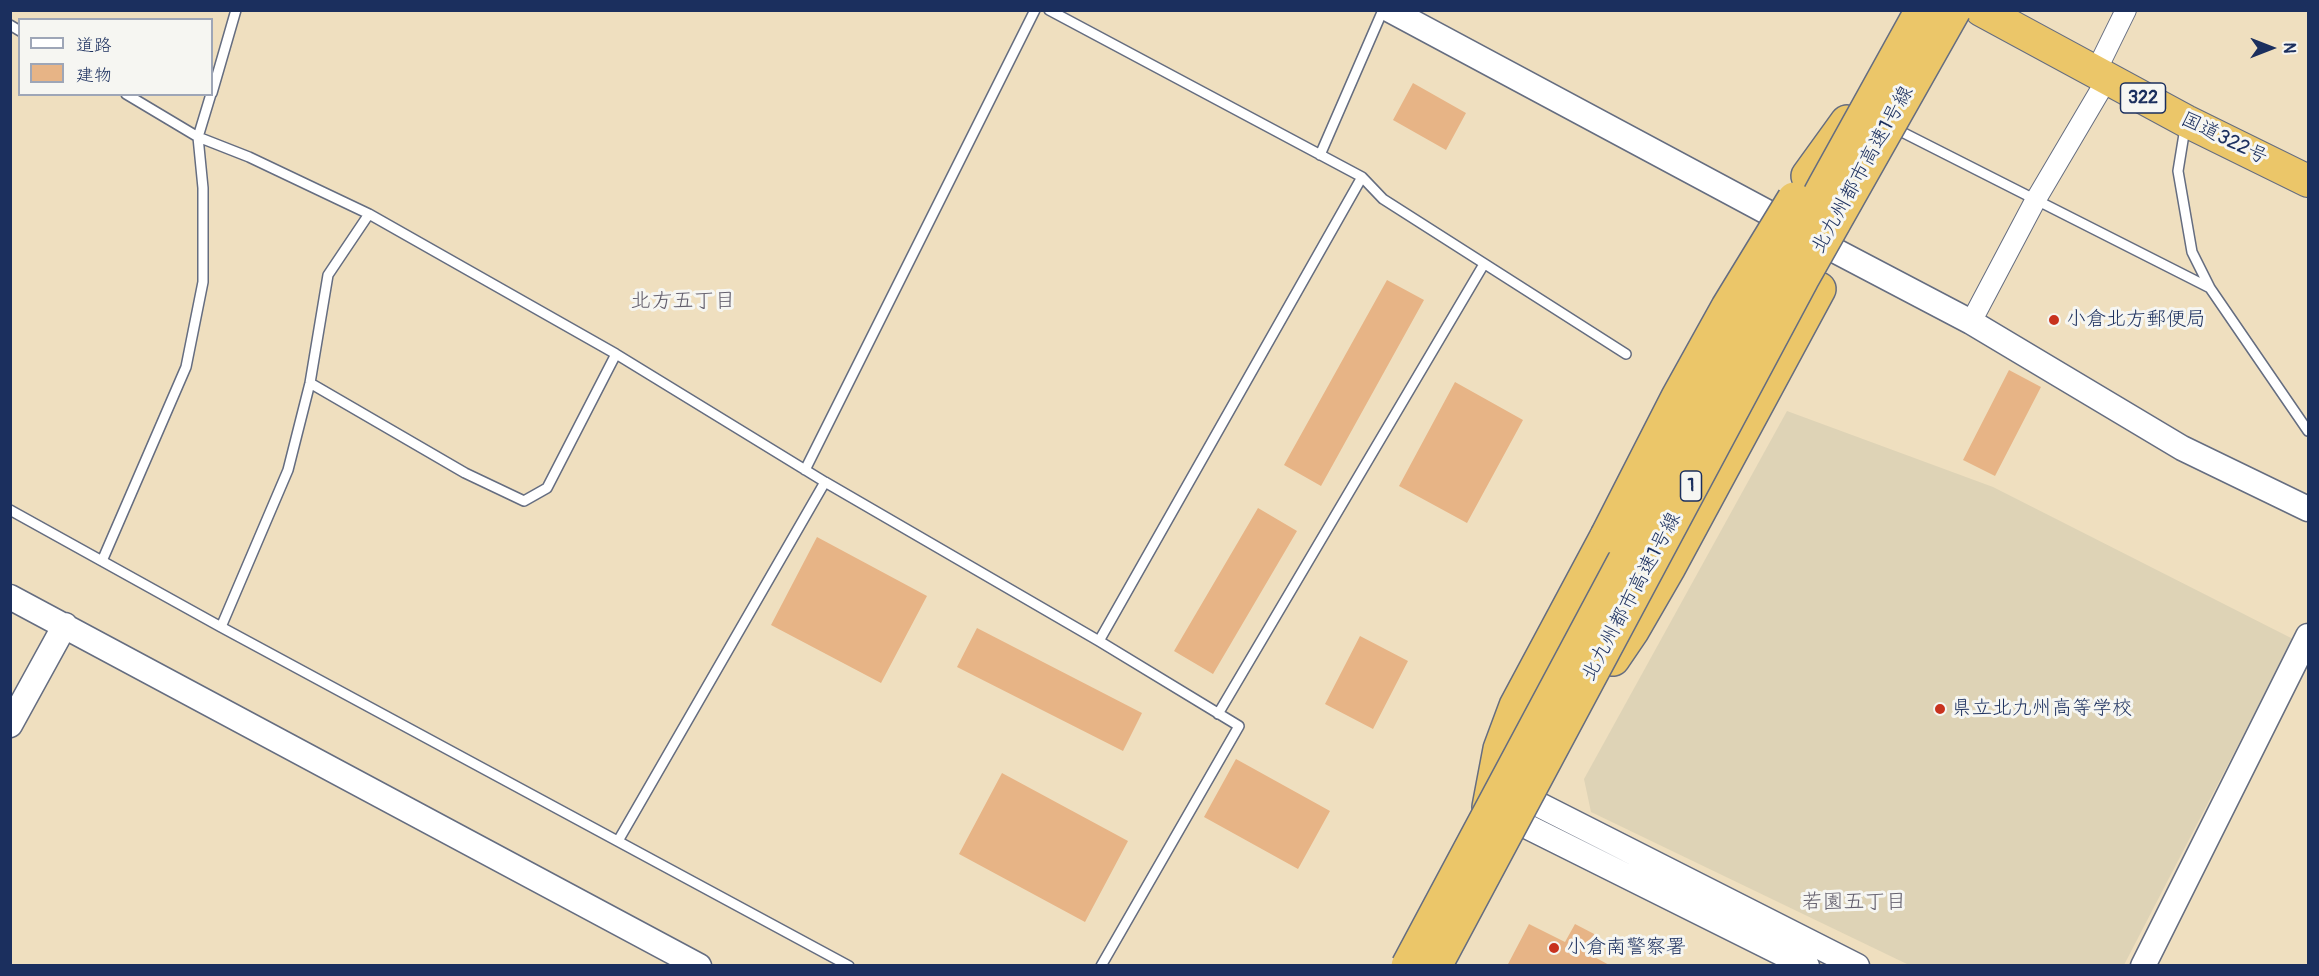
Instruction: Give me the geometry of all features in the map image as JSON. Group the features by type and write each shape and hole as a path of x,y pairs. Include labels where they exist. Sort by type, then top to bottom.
{"highway":[{"path":"1495,796 1500,748 1516,706 1678,397 1728,307 1808,176 1854,112 1912,10"},
{"name":"北九州都市高速1号線","path":"1408,966 1824,187 1922,10"},
{"path":"1588,695 1632,631 1669,567 1864,204 1955,10"},
{"name":"北九州都市高速1号線","path":"1435,966 1802,279 1955,10"},
{"name":"国道322号","path":"1981,10 2186,121 2308,181"}],"street":[{"path":"1390,10 1971,322 2182,448 2308,509"},
{"path":"1971,322 2101,76 2126,10"},
{"path":"10,597 699,966"},
{"path":"10,725 64,626"},
{"path":"2143,966 2308,636"},
{"path":"1495,796 1807,966"},
{"path":"1495,796 1857,966"}],"lane":[{"path":"213,87 236,10"},
{"path":"805,470 1035,10"},
{"path":"1049,10 1362,177 1383,199 1626,354"},
{"path":"1320,154 1383,10"},
{"path":"129,96 198,137 249,157 369,214 616,354 825,482 1099,641 1239,726 1101,966"},
{"path":"102,561 186,367 203,282 203,188 198,137 210,96"},
{"path":"2186,121 2178,171 2192,252 2210,288 2308,430"},
{"path":"1896,129 2210,288"},
{"path":"1099,641 1362,177"},
{"path":"221,627 288,470 310,384 328,275 369,214"},
{"path":"1218,714 1484,264"},
{"path":"310,384 465,473 524,501 547,488 616,354"},
{"path":"618,841 825,482"},
{"path":"10,510 221,627 849,966"}],"shaded area":[{"name":"県立北九州高等学校","path":"1787,411 1993,487 2293,639 2124,965 1909,965 1591,812 1584,779"}],"building":[{"path":"1413,83 1466,113 1446,150 1393,120"},
{"path":"1387,280 1424,300 1321,486 1284,465"},
{"path":"2009,370 2041,387 1995,476 1963,460"},
{"path":"1455,382 1523,420 1467,523 1399,486"},
{"path":"1258,508 1297,531 1213,674 1174,651"},
{"path":"817,537 927,596 881,683 771,625"},
{"path":"977,628 1142,713 1123,751 957,667"},
{"path":"1360,636 1408,661 1373,729 1325,704"},
{"path":"1236,759 1330,811 1298,869 1204,817"},
{"path":"1002,773 1128,841 1085,922 959,854"},
{"name":"小倉南警察署","path":"1529,924 1565,942 1575,924 1598,936 1589,954 1611,966 1507,966"}],"place":[{"name":"小倉北方郵便局","path":"2054,320"},
{"name":"県立北九州高等学校","path":"1940,709"},
{"name":"小倉南警察署","path":"1554,948"}],"district":[{"name":"北方五丁目","path":"683,302"},
{"name":"若園五丁目","path":"1854,903"}]}
